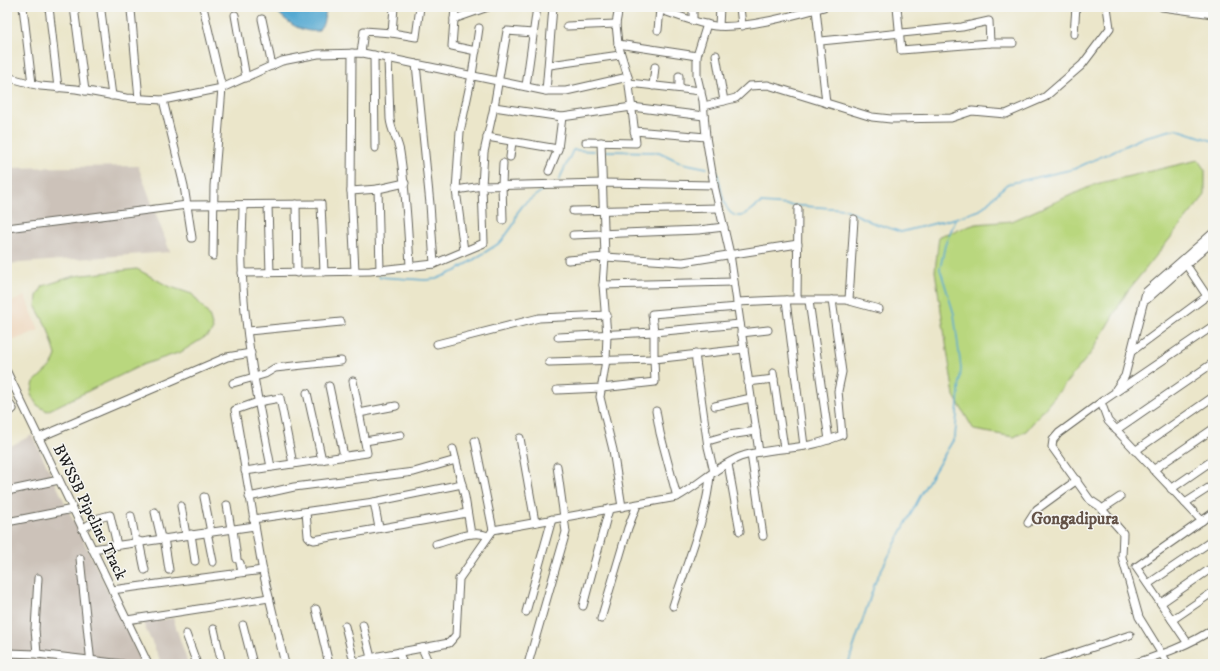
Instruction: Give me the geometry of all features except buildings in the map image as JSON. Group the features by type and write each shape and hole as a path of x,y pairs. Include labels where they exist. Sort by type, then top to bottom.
{"street":[{"path":"23,7 32,84"},
{"path":"50,7 58,88"},
{"path":"74,7 85,91"},
{"path":"204,7 222,88 216,140 213,205 213,256"},
{"path":"392,33 394,7"},
{"path":"361,53 364,31 392,33 416,37 420,7"},
{"path":"455,7 452,46 476,51"},
{"path":"454,19 488,7"},
{"path":"526,86 537,7"},
{"path":"546,91 550,65 553,7"},
{"path":"586,142 636,143 628,80 620,56 618,44 616,24 619,7"},
{"path":"692,20 693,7"},
{"path":"719,26 720,7"},
{"path":"740,7 742,26"},
{"path":"658,30 661,9 707,24 719,26 742,26 824,7"},
{"path":"897,7 901,50 990,43 1013,43"},
{"path":"1074,34 1076,7"},
{"path":"704,106 736,98 748,86 768,85 872,117 891,119 952,118 972,111 1006,114 1045,97 1082,65 1110,28 1107,7"},
{"path":"1162,7 1205,10 1213,14"},
{"path":"816,9 821,41 826,102"},
{"path":"131,10 139,99"},
{"path":"101,11 112,96"},
{"path":"236,15 246,78"},
{"path":"262,19 272,66"},
{"path":"821,41 962,27 989,21 990,43"},
{"path":"567,26 616,24"},
{"path":"707,24 697,56 697,76 704,106 706,137 714,185 730,254 759,452"},
{"path":"464,251 456,190 460,132 472,75 479,28"},
{"path":"242,273 380,270 434,264 484,243 482,186 484,152 494,107 507,30 533,33"},
{"path":"618,44 697,56"},
{"path":"352,53 351,191 355,271"},
{"path":"7,77 32,84 112,96 163,100 222,88 282,61 318,54 361,53 546,91 566,91 628,80 653,86 701,90"},
{"path":"374,55 375,148"},
{"path":"716,55 724,101"},
{"path":"550,65 620,56"},
{"path":"388,58 390,124 400,149 405,183 410,266"},
{"path":"416,64 430,204 434,264"},
{"path":"653,86 655,67"},
{"path":"679,76 679,88"},
{"path":"163,100 176,150 192,238"},
{"path":"494,107 562,117 632,107 704,116"},
{"path":"549,171 558,149 562,117"},
{"path":"634,131 706,137"},
{"path":"487,137 558,149"},
{"path":"510,157 512,142"},
{"path":"601,142 605,257 604,285 607,335 606,360 600,397 613,450 622,507"},
{"path":"503,163 503,220"},
{"path":"351,191 378,189 405,183"},
{"path":"456,190 502,184 603,183 714,185"},
{"path":"378,189 380,270"},
{"path":"296,204 297,273"},
{"path":"7,228 187,205 321,204 324,272"},
{"path":"243,205 242,273 248,331 258,402 272,467"},
{"path":"268,205 270,273"},
{"path":"573,211 719,208"},
{"path":"797,300 798,209"},
{"path":"849,300 854,219"},
{"path":"572,235 699,230 724,227"},
{"path":"1114,393 1125,376 1146,300 1146,292 1213,233"},
{"path":"1146,300 1213,241"},
{"path":"568,260 605,257 683,262 798,244"},
{"path":"1131,352 1207,296 1189,269"},
{"path":"604,285 734,282"},
{"path":"557,390 602,388 656,382 652,314 786,300 849,300 879,308"},
{"path":"786,300 807,446"},
{"path":"345,626 351,663 449,643 456,635 459,578 493,530 564,516 637,505 677,497 739,458 759,452 807,446 842,435 838,391 842,372 832,300"},
{"path":"809,301 829,440"},
{"path":"437,344 540,318 607,315"},
{"path":"248,331 341,322"},
{"path":"558,337 654,332 740,324"},
{"path":"1168,664 1139,616 1122,556 1123,533 1102,509 1090,500 1052,447 1053,440 1060,433 1101,402 1213,326"},
{"path":"741,333 768,330"},
{"path":"549,362 654,359 744,349"},
{"path":"38,438 227,357 251,353"},
{"path":"673,606 709,492 712,474 695,354"},
{"path":"233,383 265,374 275,368 341,361"},
{"path":"1116,430 1213,363"},
{"name":"BWSSB Pipeline Track","path":"8,376 148,664"},
{"path":"748,382 774,376 784,448"},
{"path":"245,471 367,453 353,382"},
{"path":"329,386 344,456"},
{"path":"307,392 322,460"},
{"path":"1135,451 1213,397"},
{"path":"285,664 262,570 235,410 258,402 280,398 293,464"},
{"path":"715,406 751,398"},
{"path":"7,399 13,409 7,414"},
{"path":"1101,402 1108,422 1202,521"},
{"path":"359,413 396,406"},
{"path":"656,411 660,433 677,497"},
{"path":"1154,470 1213,429"},
{"path":"708,441 729,435 756,431"},
{"path":"364,441 402,435"},
{"path":"520,438 535,522"},
{"path":"474,441 493,530"},
{"path":"453,449 462,484 471,534"},
{"path":"750,454 763,536"},
{"path":"250,497 294,487 414,472 456,460"},
{"path":"1171,489 1213,460"},
{"path":"728,464 740,531"},
{"path":"528,664 566,532 558,466"},
{"path":"7,491 59,480"},
{"path":"1028,523 1037,509 1077,480"},
{"path":"92,549 138,541 232,529 306,512 374,502 462,484"},
{"path":"1185,503 1213,485"},
{"path":"204,497 213,562"},
{"path":"1102,509 1120,497"},
{"path":"374,502 379,528"},
{"path":"227,505 242,572"},
{"path":"601,619 628,528 637,505"},
{"path":"181,506 195,561"},
{"path":"7,522 73,509"},
{"path":"583,606 609,509"},
{"path":"155,512 169,570"},
{"path":"306,512 308,536 310,539 467,513"},
{"path":"1188,642 1136,567 1213,513"},
{"path":"82,529 99,518 110,515 117,545"},
{"path":"131,516 144,570"},
{"path":"526,612 552,519"},
{"path":"436,544 471,534 482,533 488,536"},
{"path":"1148,584 1213,540"},
{"path":"80,558 91,662"},
{"path":"1161,603 1213,567"},
{"path":"112,590 262,570"},
{"path":"37,654 35,629 38,578"},
{"path":"1172,620 1213,592"},
{"path":"127,620 269,598"},
{"path":"316,610 328,664"},
{"path":"243,624 253,664"},
{"path":"363,624 370,660"},
{"path":"214,629 222,664"},
{"path":"1133,664 1162,654 1213,629"},
{"path":"186,634 197,664"},
{"path":"1042,664 1130,635"},
{"path":"422,648 429,664"},
{"path":"399,652 403,664"},
{"path":"7,653 37,654 91,662 123,664"}],"shaded area":[{"path":"138,166 170,252 7,264 7,168"},
{"path":"25,296 39,330 7,343 7,304"},
{"path":"32,435 142,664 7,664 7,448"},
{"path":"173,618 188,664 162,664 143,623"}],"green space":[{"path":"1198,160 1205,170 1205,195 1127,292 1091,353 1026,431 1014,437 974,430 954,396 935,271 939,236 976,224 1012,221 1096,184"},
{"path":"137,269 168,286 192,294 209,315 213,329 210,334 181,352 142,365 47,411 37,405 31,395 34,382 52,365 56,355 48,329 36,307 37,296 43,286 74,276"}],"water":[{"path":"273,7 327,7 323,24 318,31 311,31 293,25 282,17"}],"waterway":[{"path":"716,170 723,198 729,211 734,215 740,216 746,214 761,203 845,209 871,222 901,232 956,218 980,210 1007,184 1074,169 1144,137 1176,129 1213,141"},
{"path":"559,180 573,150 594,151"},
{"path":"606,151 659,152 682,163 707,168"},
{"path":"379,277 425,280 436,279 456,271 501,242 514,224 517,213 524,204 547,187"},
{"path":"848,664 876,580 925,487 955,437 961,368 954,314 940,269 945,245 956,218"}],"district":[{"name":"Gongadipura","path":"1075,519"}]}
